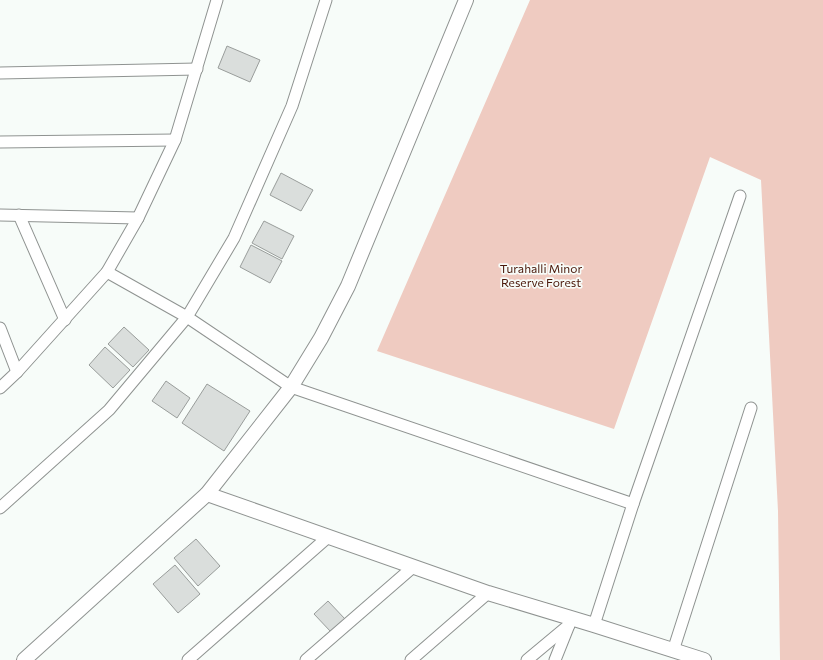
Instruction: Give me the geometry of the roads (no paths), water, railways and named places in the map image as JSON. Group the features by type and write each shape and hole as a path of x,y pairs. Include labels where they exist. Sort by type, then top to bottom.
{"street":[{"path":"0,388 17,372 107,272 138,218 175,140 217,0"},
{"path":"0,508 109,410 187,317 234,238 292,106 326,0"},
{"path":"24,660 207,494 291,387 321,338 348,286 466,0"},
{"path":"0,74 197,69"},
{"path":"0,142 175,140"},
{"path":"594,625 633,504 740,196"},
{"path":"0,215 138,218"},
{"path":"19,215 64,320"},
{"path":"107,272 187,317 291,387 633,504"},
{"path":"0,328 17,372"},
{"path":"673,651 752,408"},
{"path":"207,494 571,622 594,625 700,659"},
{"path":"188,660 328,537"},
{"path":"306,660 413,567"},
{"path":"411,660 488,593"},
{"path":"527,660 571,622"},
{"path":"556,660 571,622"}],"park label":[{"name":"Turahalli Minor Reserve Forest","path":"541,276"}]}
